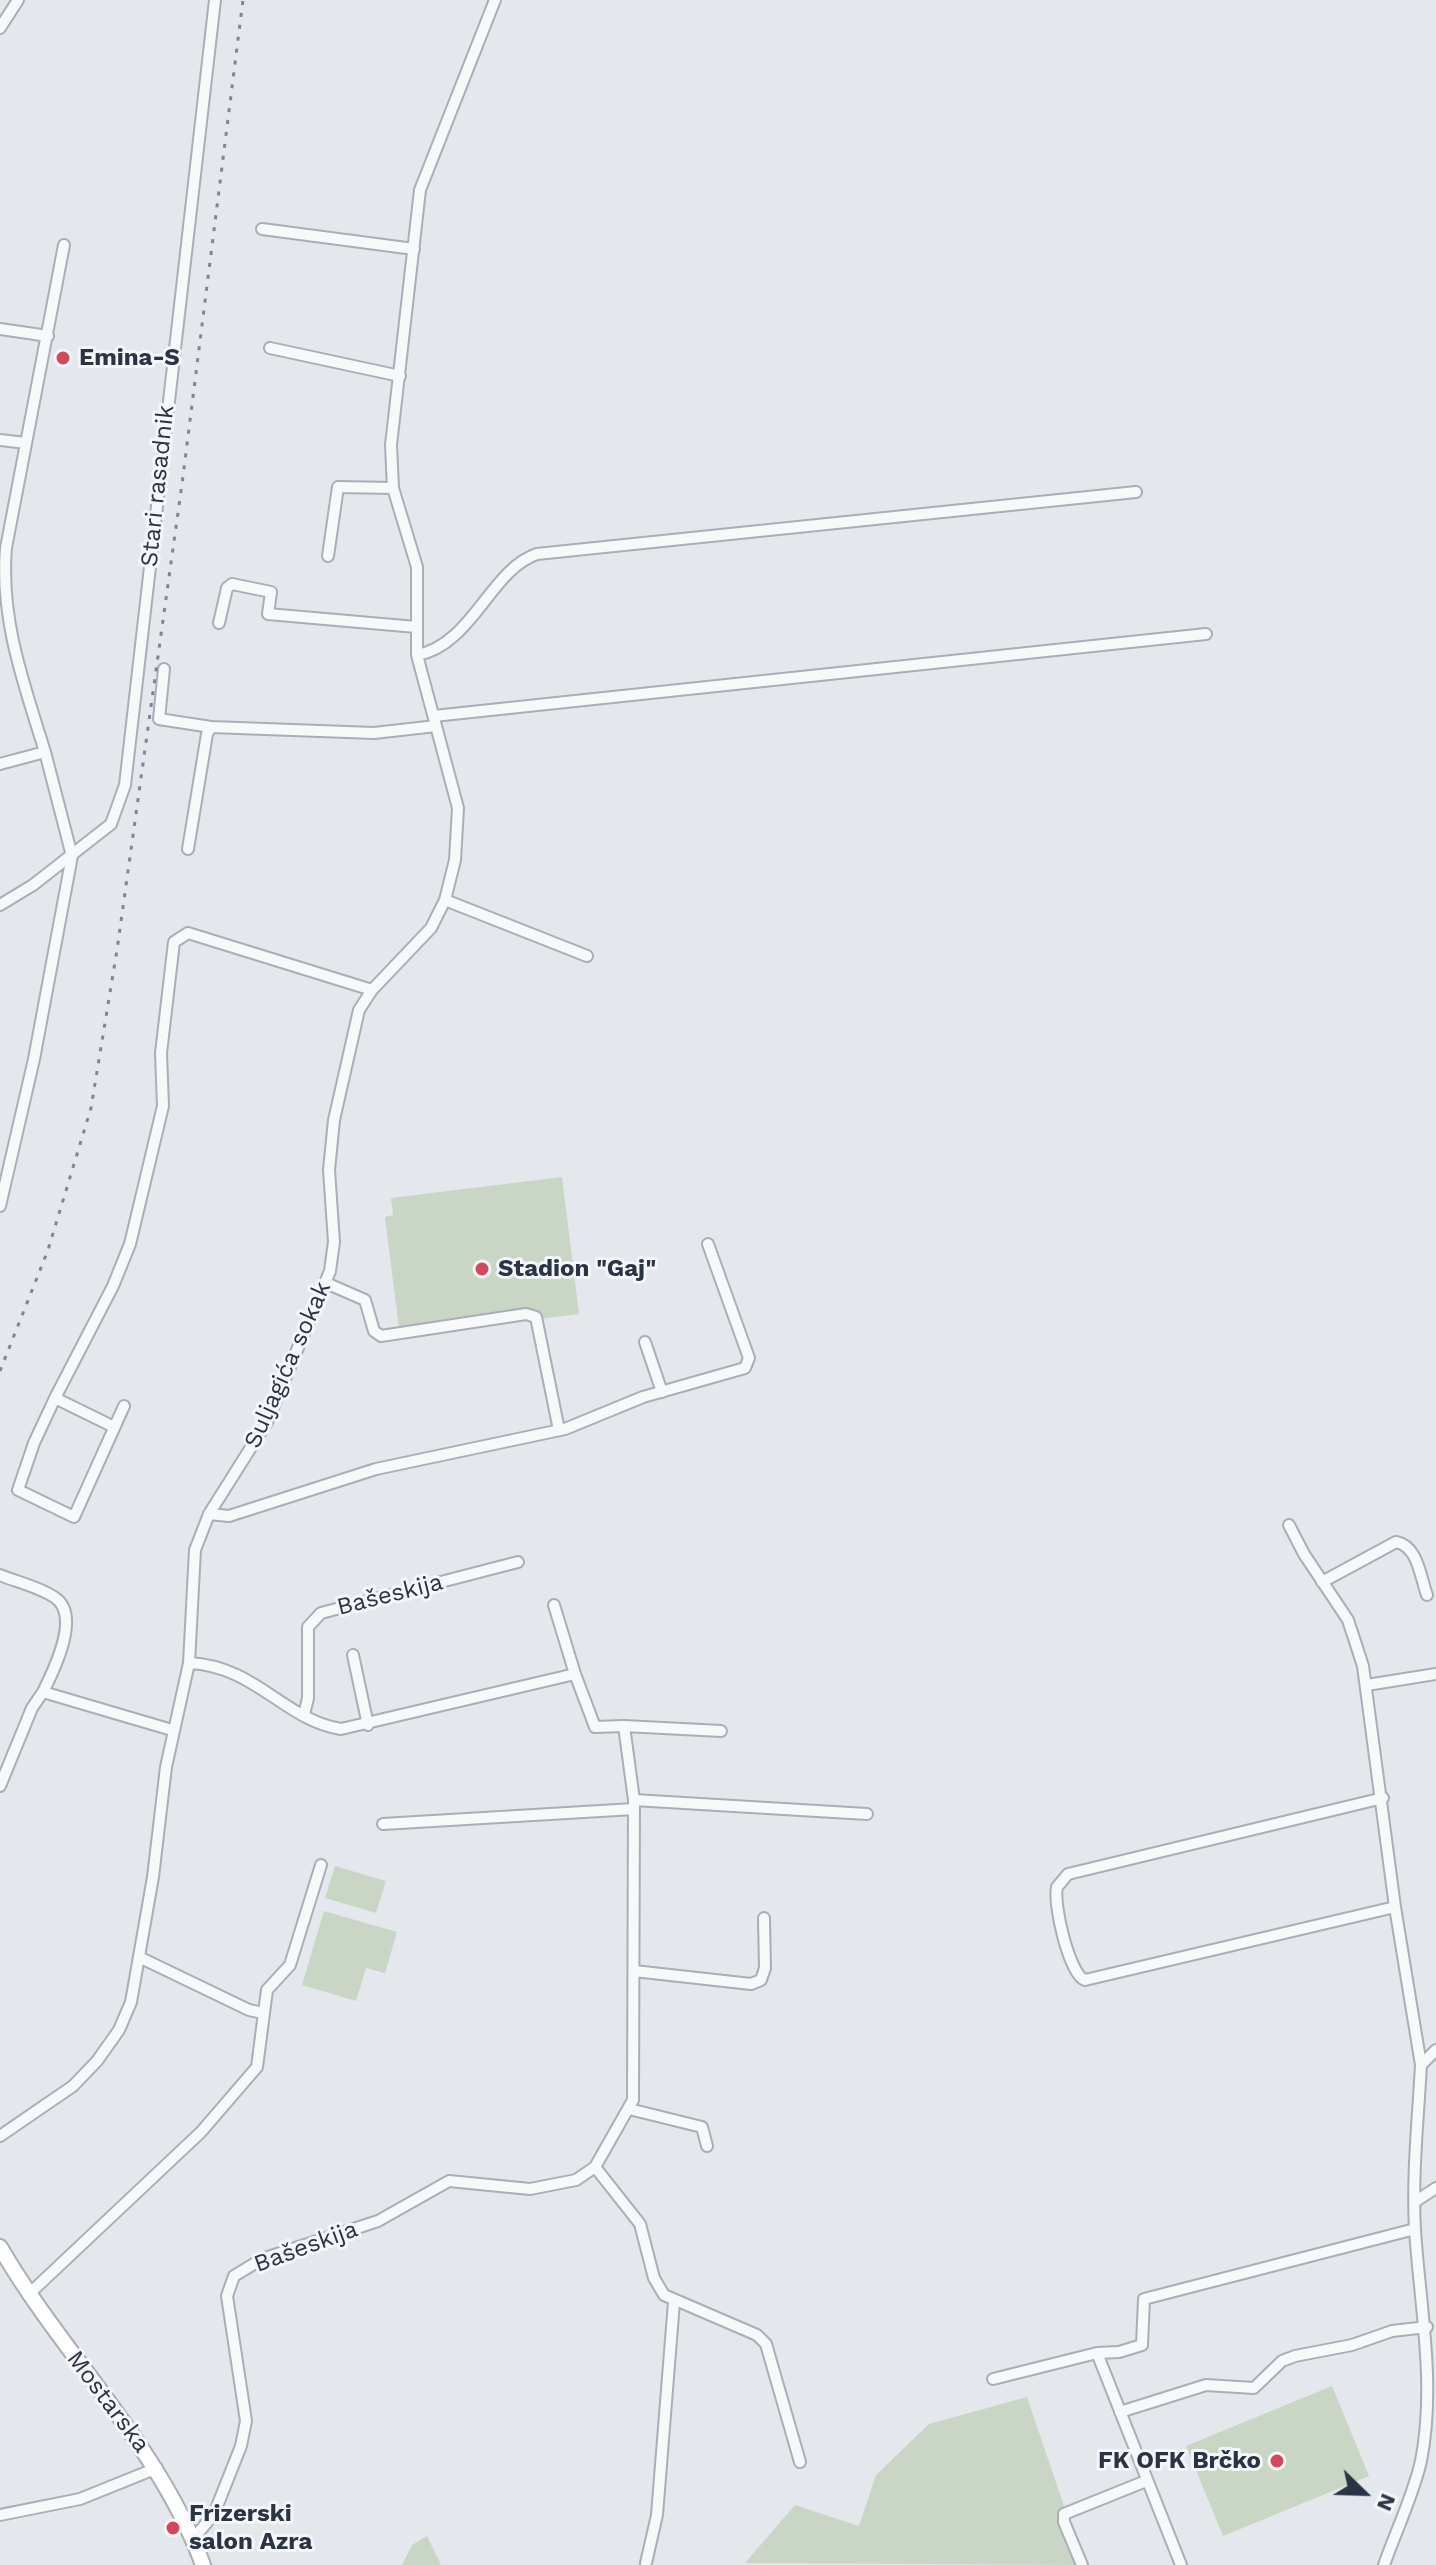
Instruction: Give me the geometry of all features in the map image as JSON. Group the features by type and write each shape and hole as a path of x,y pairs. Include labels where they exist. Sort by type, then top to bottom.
{"main road":[{"name":"Mostarska","path":"0,2247 28,2295 157,2468 203,2565"}],"street":[{"path":"0,28 18,0"},
{"name":"Stari rasadnik","path":"0,905 72,856 111,824 125,785 215,0"},
{"name":"Suljagića sokak","path":"0,2136 73,2086 109,2047 131,2002 141,1958 172,1730 189,1663 195,1550 209,1514 267,1422 326,1283 334,1242 329,1170 334,1120 359,1010 372,990 425,936 445,900 455,860 458,808 417,655 417,567 393,488 391,445 423,178 495,0"},
{"path":"262,229 414,249"},
{"path":"0,1206 34,1059 72,856 45,752 8,631 3,587 6,548 64,245"},
{"path":"0,329 48,336"},
{"path":"270,348 400,376"},
{"path":"0,440 26,443"},
{"path":"328,556 338,487 393,488"},
{"path":"417,655 433,652 449,641 519,565 537,554 1136,492"},
{"path":"219,623 227,588 232,584 271,592 268,614 416,627"},
{"path":"164,669 159,719 211,727 374,733 435,721 1206,634"},
{"path":"188,849 207,734 211,727"},
{"path":"0,764 45,752"},
{"path":"445,900 587,956"},
{"path":"124,1406 74,1517 18,1490 34,1443 113,1286 130,1244 163,1106 161,1053 177,937 188,933 372,990"},
{"path":"209,1514 229,1516 376,1469 559,1430 748,1364 708,1244"},
{"path":"326,1283 365,1300 374,1331 381,1336 526,1314 536,1317 559,1430"},
{"path":"645,1342 662,1392"},
{"path":"55,1398 114,1427"},
{"path":"1289,1525 1348,1620 1367,1685 1395,1907 1421,2065 1415,2229 1427,2327 1421,2462 1384,2565"},
{"path":"1322,1582 1396,1542 1405,1544 1414,1554 1427,1595"},
{"name":"Bašeskija","path":"304,1715 308,1698 308,1627 321,1613 518,1562"},
{"path":"0,1575 53,1596 65,1611 66,1626 43,1692 32,1708 0,1786"},
{"path":"554,1605 595,1727 721,1731"},
{"path":"353,1655 368,1725"},
{"path":"189,1663 217,1667 246,1677 304,1715 341,1729 575,1674"},
{"path":"1367,1685 1436,1674"},
{"path":"43,1692 172,1730"},
{"path":"624,1726 634,1805 633,2100 595,2167 635,2214 645,2236 659,2288 674,2302 757,2335 766,2344 800,2462"},
{"path":"1383,1798 1068,1874 1057,1887 1056,1901 1072,1968 1085,1980 1395,1907"},
{"path":"383,1824 634,1805 867,1814"},
{"path":"28,2295 201,2132 253,2071 259,2060 263,2013 271,1982 290,1965 321,1865"},
{"path":"634,1971 751,1984 761,1980 765,1968 764,1918"},
{"path":"141,1958 249,2010 263,2013"},
{"path":"1421,2065 1436,2050"},
{"path":"629,2109 702,2127 707,2146"},
{"name":"Bašeskija","path":"193,2539 214,2514 241,2446 246,2421 227,2296 234,2276 262,2259 378,2221 449,2181 539,2189 576,2180 595,2167"},
{"path":"1416,2201 1436,2188"},
{"path":"993,2379 1142,2345 1144,2299 1415,2229"},
{"path":"646,2563 657,2515 674,2302"},
{"path":"1120,2412 1206,2385 1254,2388 1282,2361 1295,2356 1352,2345 1392,2331 1427,2327"},
{"path":"1097,2353 1181,2565"},
{"path":"0,2515 80,2499 157,2468"},
{"path":"1082,2565 1064,2522 1064,2514 1146,2481"}],"green space":[{"name":"Stadion \"Gaj\"","path":"562,1177 579,1314 400,1336 385,1217 393,1215 391,1198"},
{"path":"335,1866 386,1881 376,1913 325,1898"},
{"path":"324,1911 397,1932 385,1973 366,1968 356,2001 302,1985"},
{"name":"FK OFK Brčko","path":"1332,2386 1369,2476 1223,2536 1186,2446"},
{"path":"1027,2397 1084,2565 745,2563 795,2505 859,2526 876,2475 929,2424"},
{"path":"427,2536 441,2565 402,2565 412,2545"}],"railway":[{"path":"0,1371 48,1250 91,1108 117,950 182,484 243,0"}],"place":[{"name":"Emina-S","path":"63,358"},
{"name":"Stadion \"Gaj\"","path":"482,1269"},
{"name":"FK OFK Brčko","path":"1277,2461"},
{"name":"Frizerski salon Azra","path":"173,2528"}]}
